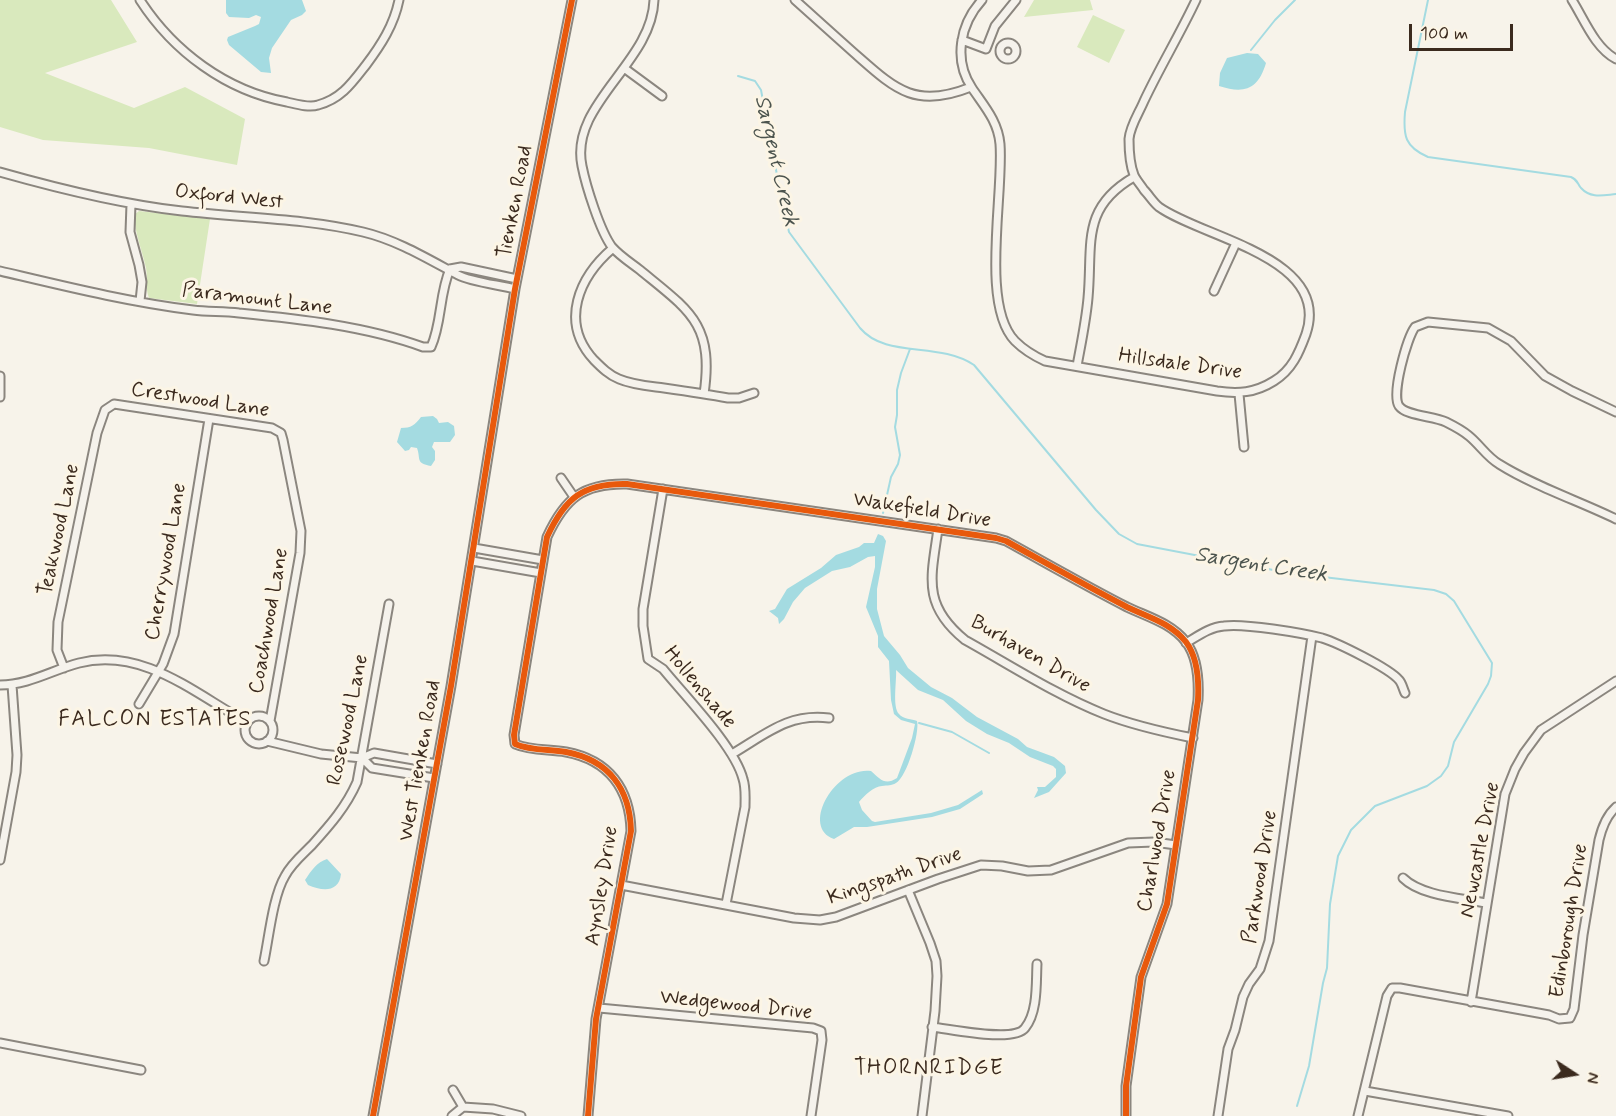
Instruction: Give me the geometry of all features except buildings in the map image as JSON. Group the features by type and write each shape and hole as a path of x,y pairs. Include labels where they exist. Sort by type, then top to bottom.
{"street":[{"path":"140,0 153,19 174,42 222,79 238,87 281,101 316,106 340,96 357,77 393,22 399,0"},
{"name":"Tienken Road","path":"496,411 515,289 572,0"},
{"path":"654,0 650,26 586,123 580,145 582,167 601,224 613,248 674,298 695,320 700,330 706,357 704,394"},
{"path":"795,0 893,86 916,95 937,97 971,87"},
{"name":"Hillsdale Drive","path":"982,0 968,18 962,40 962,66 971,87 994,120 1000,143 996,293 1002,318 1014,340 1045,361 1239,394 1266,386 1285,373 1292,365 1305,337 1309,315 1304,291 1296,279 1259,254 1160,207 1134,177"},
{"path":"986,49 995,26 1016,0"},
{"path":"1077,366 1088,299 1091,233 1096,214 1111,192 1134,177 1129,138 1132,127 1196,0"},
{"path":"1572,0 1595,39 1616,59"},
{"path":"962,40 1000,54"},
{"path":"624,68 662,96"},
{"name":"Oxford West","path":"0,172 64,190 131,204 301,222 361,232 384,238 459,275 515,289"},
{"path":"131,204 130,232 142,282 140,301"},
{"path":"1214,291 1236,243"},
{"path":"613,248 593,267 585,279 577,304 578,328 589,354 608,374 629,383 728,398 739,398 754,393"},
{"name":"Oxford West","path":"450,269 461,267 518,279"},
{"name":"Paramount Lane","path":"0,271 98,294 195,311 236,312 319,323 431,347 441,294 450,269"},
{"path":"1616,412 1545,376 1511,341 1499,333 1475,326 1421,323 1415,327 1408,341 1396,391 1396,401 1400,409 1441,419 1470,437 1498,464 1616,519"},
{"path":"0,376 0,398"},
{"path":"1239,394 1244,447"},
{"name":"Crestwood Lane","path":"114,404 272,428 281,433"},
{"name":"Teakwood Lane","path":"64,668 57,650 58,622 100,420 105,410 114,404"},
{"name":"West Tienken Road","path":"373,1116 437,764 496,411"},
{"name":"Cherrywood Lane","path":"139,704 168,652 174,634 209,419"},
{"name":"Coachwood Lane","path":"270,721 300,553 301,531 281,433"},
{"path":"561,478 574,497"},
{"name":"Wakefield Drive","path":"574,497 598,486 612,483 938,529 1006,541 1130,608 1154,618 1186,643"},
{"name":"Hollenshade","path":"663,489 643,609 643,626 648,658 663,669 732,754 743,778 746,792 745,807 726,904"},
{"name":"Aynsley Drive","path":"574,497 557,516 547,537 513,735 515,744 524,748 567,753 598,764 617,782 625,796 630,815 631,831 599,1008 588,1116"},
{"name":"Burhaven Drive","path":"938,529 931,585 941,616 958,634 975,646 1088,707 1165,732 1193,738"},
{"path":"474,548 543,560"},
{"path":"472,561 541,573"},
{"name":"Rosewood Lane","path":"264,961 284,876 336,819 348,802 357,782 389,604"},
{"path":"1186,643 1208,630 1224,626 1312,636 1347,649 1377,665 1400,681 1405,693"},
{"name":"Parkwood Drive","path":"1218,1116 1228,1049 1243,997 1260,969 1269,941 1312,636"},
{"name":"Charlwood Drive","path":"1126,1116 1126,1086 1141,977 1167,904 1198,700 1199,681 1196,663 1186,643"},
{"path":"0,685 12,685 38,679 64,668 90,661 113,659 137,663 158,671 236,716 246,726 247,736 254,742 267,741 321,754 362,758 374,753 437,764"},
{"name":"Newcastle Drive","path":"1472,1002 1505,794 1512,776 1524,753 1541,730 1616,681"},
{"path":"0,860 16,771 12,685"},
{"name":"Coachwood Lane","path":"262,716 272,708"},
{"path":"236,716 252,718 262,716 270,721 273,731 286,745"},
{"path":"732,754 796,718 812,716 829,718"},
{"path":"246,726 252,718"},
{"path":"267,741 273,731"},
{"path":"362,758 372,768 434,778"},
{"name":"Edinborough Drive","path":"1358,1116 1387,996 1392,988 1549,1015 1559,1019 1570,1018 1574,1009 1584,925 1602,826 1610,812 1616,807"},
{"name":"Kingspath Drive","path":"621,885 794,918 820,920 836,917 981,865 1028,871 1051,870 1128,843 1154,842 1176,845"},
{"path":"1403,878 1412,886 1424,890 1486,903"},
{"path":"908,890 936,961 937,985 922,1116"},
{"path":"932,1027 1005,1035 1020,1033 1026,1028 1032,1014 1037,964"},
{"name":"Wedgewood Drive","path":"599,1008 813,1028 821,1031 822,1040 812,1116"},
{"path":"0,1043 141,1070"},
{"path":"453,1090 463,1107"},
{"path":"1365,1091 1508,1116"},
{"path":"452,1116 463,1107 493,1109 520,1116"}],"green space":[{"path":"0,0 111,0 137,42 45,73 134,108 185,87 245,119 237,165 149,148 43,140 0,127"},
{"path":"1034,0 1090,0 1093,10 1024,17"},
{"path":"1093,15 1125,30 1109,63 1077,47"},
{"path":"139,211 210,219 197,304 149,298 146,268 134,215"}],"water":[{"path":"226,0 302,0 306,11 291,20 272,48 269,58 271,73 261,72 229,45 228,37 259,24 261,17 256,15 249,18 229,17 226,13"},
{"path":"1247,53 1258,54 1266,63 1259,79 1249,88 1236,90 1219,86 1220,73 1227,58"},
{"path":"433,416 439,423 448,422 454,426 455,435 450,442 434,442 432,447 435,451 435,460 431,466 419,460 417,448 411,447 405,451 397,442 401,428 412,425 421,417"},
{"path":"878,534 886,541 877,589 877,609 884,636 908,668 931,687 952,698 977,717 1018,739 1027,747 1054,757 1065,766 1066,773 1049,792 1034,798 1037,787 1045,787 1056,777 1056,769 1053,766 1030,757 1009,743 987,734 966,721 943,700 918,690 896,670 897,711 903,717 917,721 915,744 900,779 894,784 879,786 869,792 859,802 862,810 875,822 931,813 958,805 982,790 983,794 960,809 932,817 854,827 834,839 824,832 820,823 821,811 826,799 845,778 858,772 871,771 886,781 897,778 915,724 901,720 894,714 889,661 878,647 878,636 866,607 875,567 875,556 868,557 850,567 832,571 805,588 779,624 778,618 769,611 775,609 787,589 821,568 836,555 864,543 874,543"},
{"path":"327,859 341,874 337,885 324,889 308,885 305,880 310,873"}],"waterway":[{"path":"1251,50 1275,20 1295,0"},
{"path":"1428,0 1405,112 1405,134 1410,145 1428,157 1571,177 1589,194 1598,196 1616,194"},
{"name":"Sargent Creek","path":"738,76 755,81 761,90 789,232 860,328 871,338 884,343 945,353 974,365 1096,510 1119,534 1137,544 1289,573 1434,590 1446,594 1454,601 1492,663 1488,684 1454,742 1448,766 1441,776 1427,786 1375,806 1351,830 1338,856 1330,904 1327,968 1309,1066 1297,1106"},
{"path":"883,513 891,477 900,455 895,427 897,390 910,349"},
{"path":"919,723 952,732 989,753"}],"cycle path":[{"path":"373,1116 451,686 515,289 572,0"},
{"path":"588,1116 596,1019 631,831 630,816 621,790 605,769 581,756 515,744 514,735 547,537 561,512 577,496 598,486 612,484 627,484 996,538 1006,541 1127,607 1166,625 1186,642 1195,662 1198,700 1167,904 1141,977 1126,1086 1126,1116"}],"district":[{"name":"FALCON ESTATES","path":"155,720"},
{"name":"THORNRIDGE","path":"929,1069"}]}
